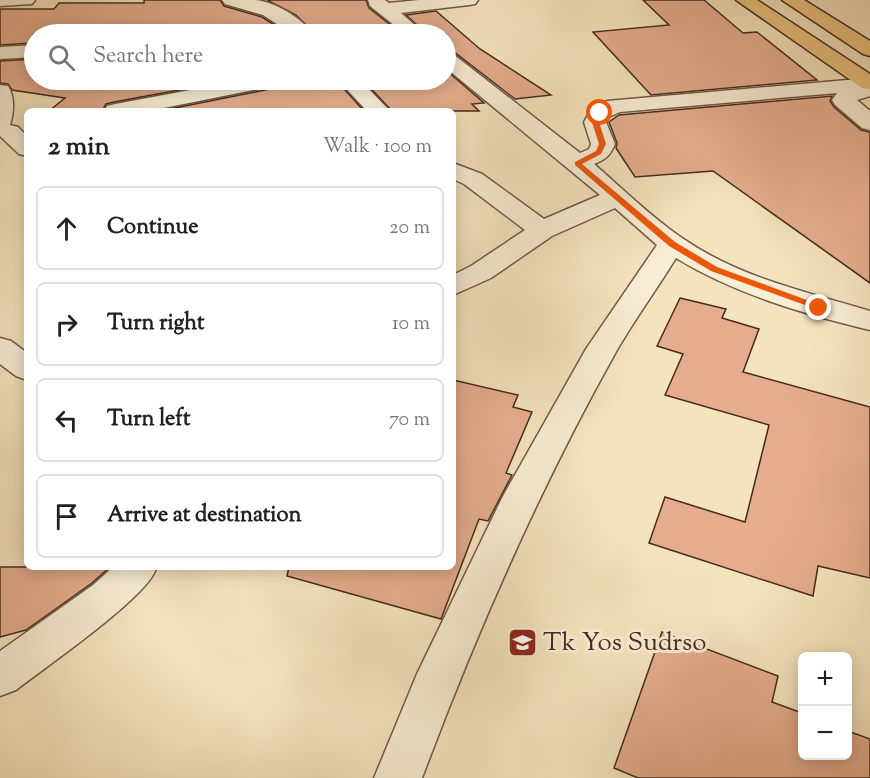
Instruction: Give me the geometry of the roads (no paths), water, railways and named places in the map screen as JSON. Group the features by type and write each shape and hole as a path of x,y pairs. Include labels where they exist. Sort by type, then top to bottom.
{"main road":[{"path":"745,0 870,83"},
{"path":"791,0 870,50"}],"street":[{"path":"0,2 26,0"},
{"path":"231,0 252,3 286,18 292,24"},
{"path":"380,5 469,0"},
{"path":"380,5 404,24"},
{"path":"0,53 24,52"},
{"path":"456,66 578,163 672,244 714,269 767,290 870,321"},
{"path":"578,163 599,153 603,144 595,122 600,113 615,106 870,83"},
{"path":"870,89 843,98 870,123"},
{"path":"126,108 192,90"},
{"path":"359,90 376,108"},
{"path":"0,91 7,130 24,147"},
{"path":"456,171 472,179 542,230"},
{"path":"456,284 481,272 542,230 618,197"},
{"path":"398,778 439,674 521,498 603,350 672,244"},
{"path":"0,348 24,367"},
{"path":"0,676 107,597 136,570"}],"place":[{"name":"Tk Yos Sudrso","path":"522,643"}]}
